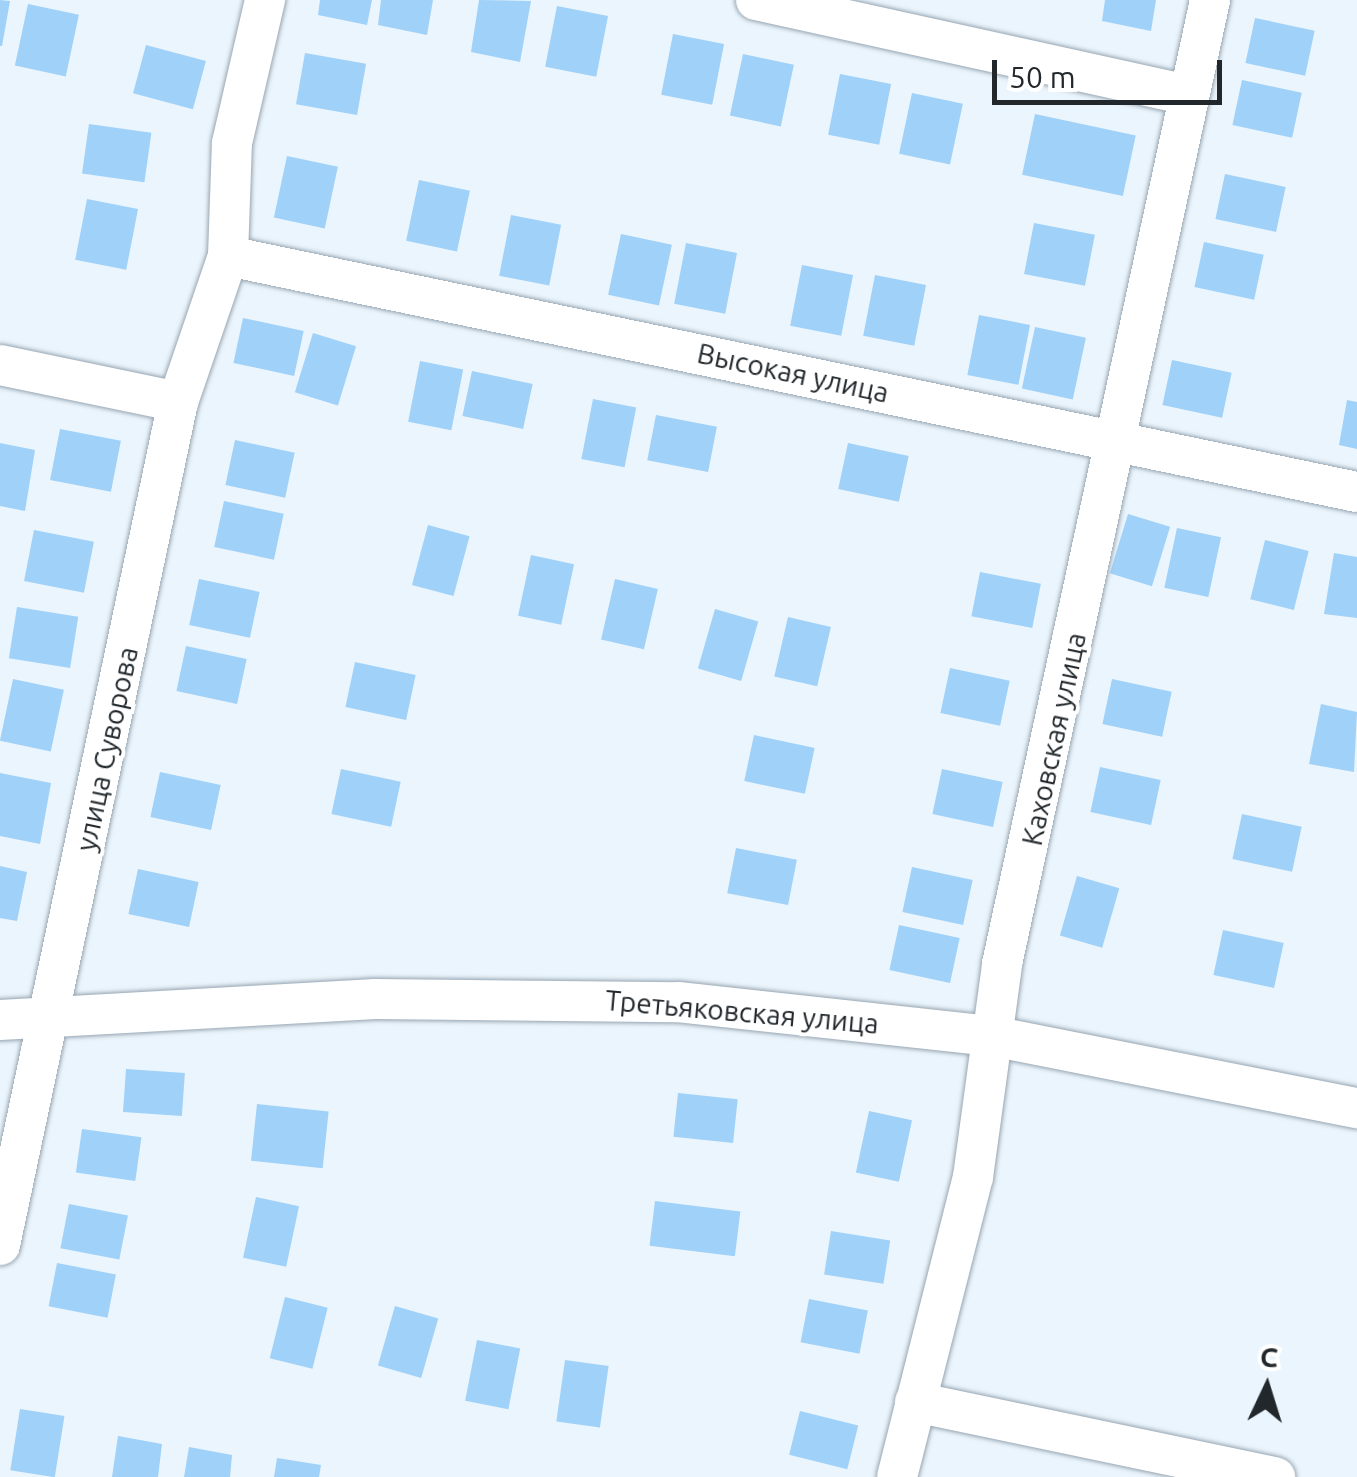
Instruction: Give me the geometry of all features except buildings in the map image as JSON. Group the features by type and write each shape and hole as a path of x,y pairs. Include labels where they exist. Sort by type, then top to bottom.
{"street":[{"name":"улица Суворова","path":"0,1245 178,402 228,256 232,143 265,0"},
{"path":"756,0 1189,95"},
{"name":"Каховская улица","path":"897,1477 973,1176 992,1036 1114,439 1210,0"},
{"name":"Высокая улица","path":"228,256 1357,492"},
{"path":"0,365 178,402"},
{"name":"Третьяковская улица","path":"0,1020 52,1012 424,998 678,1002 992,1036 1357,1108"},
{"path":"915,1402 1275,1477"}]}
